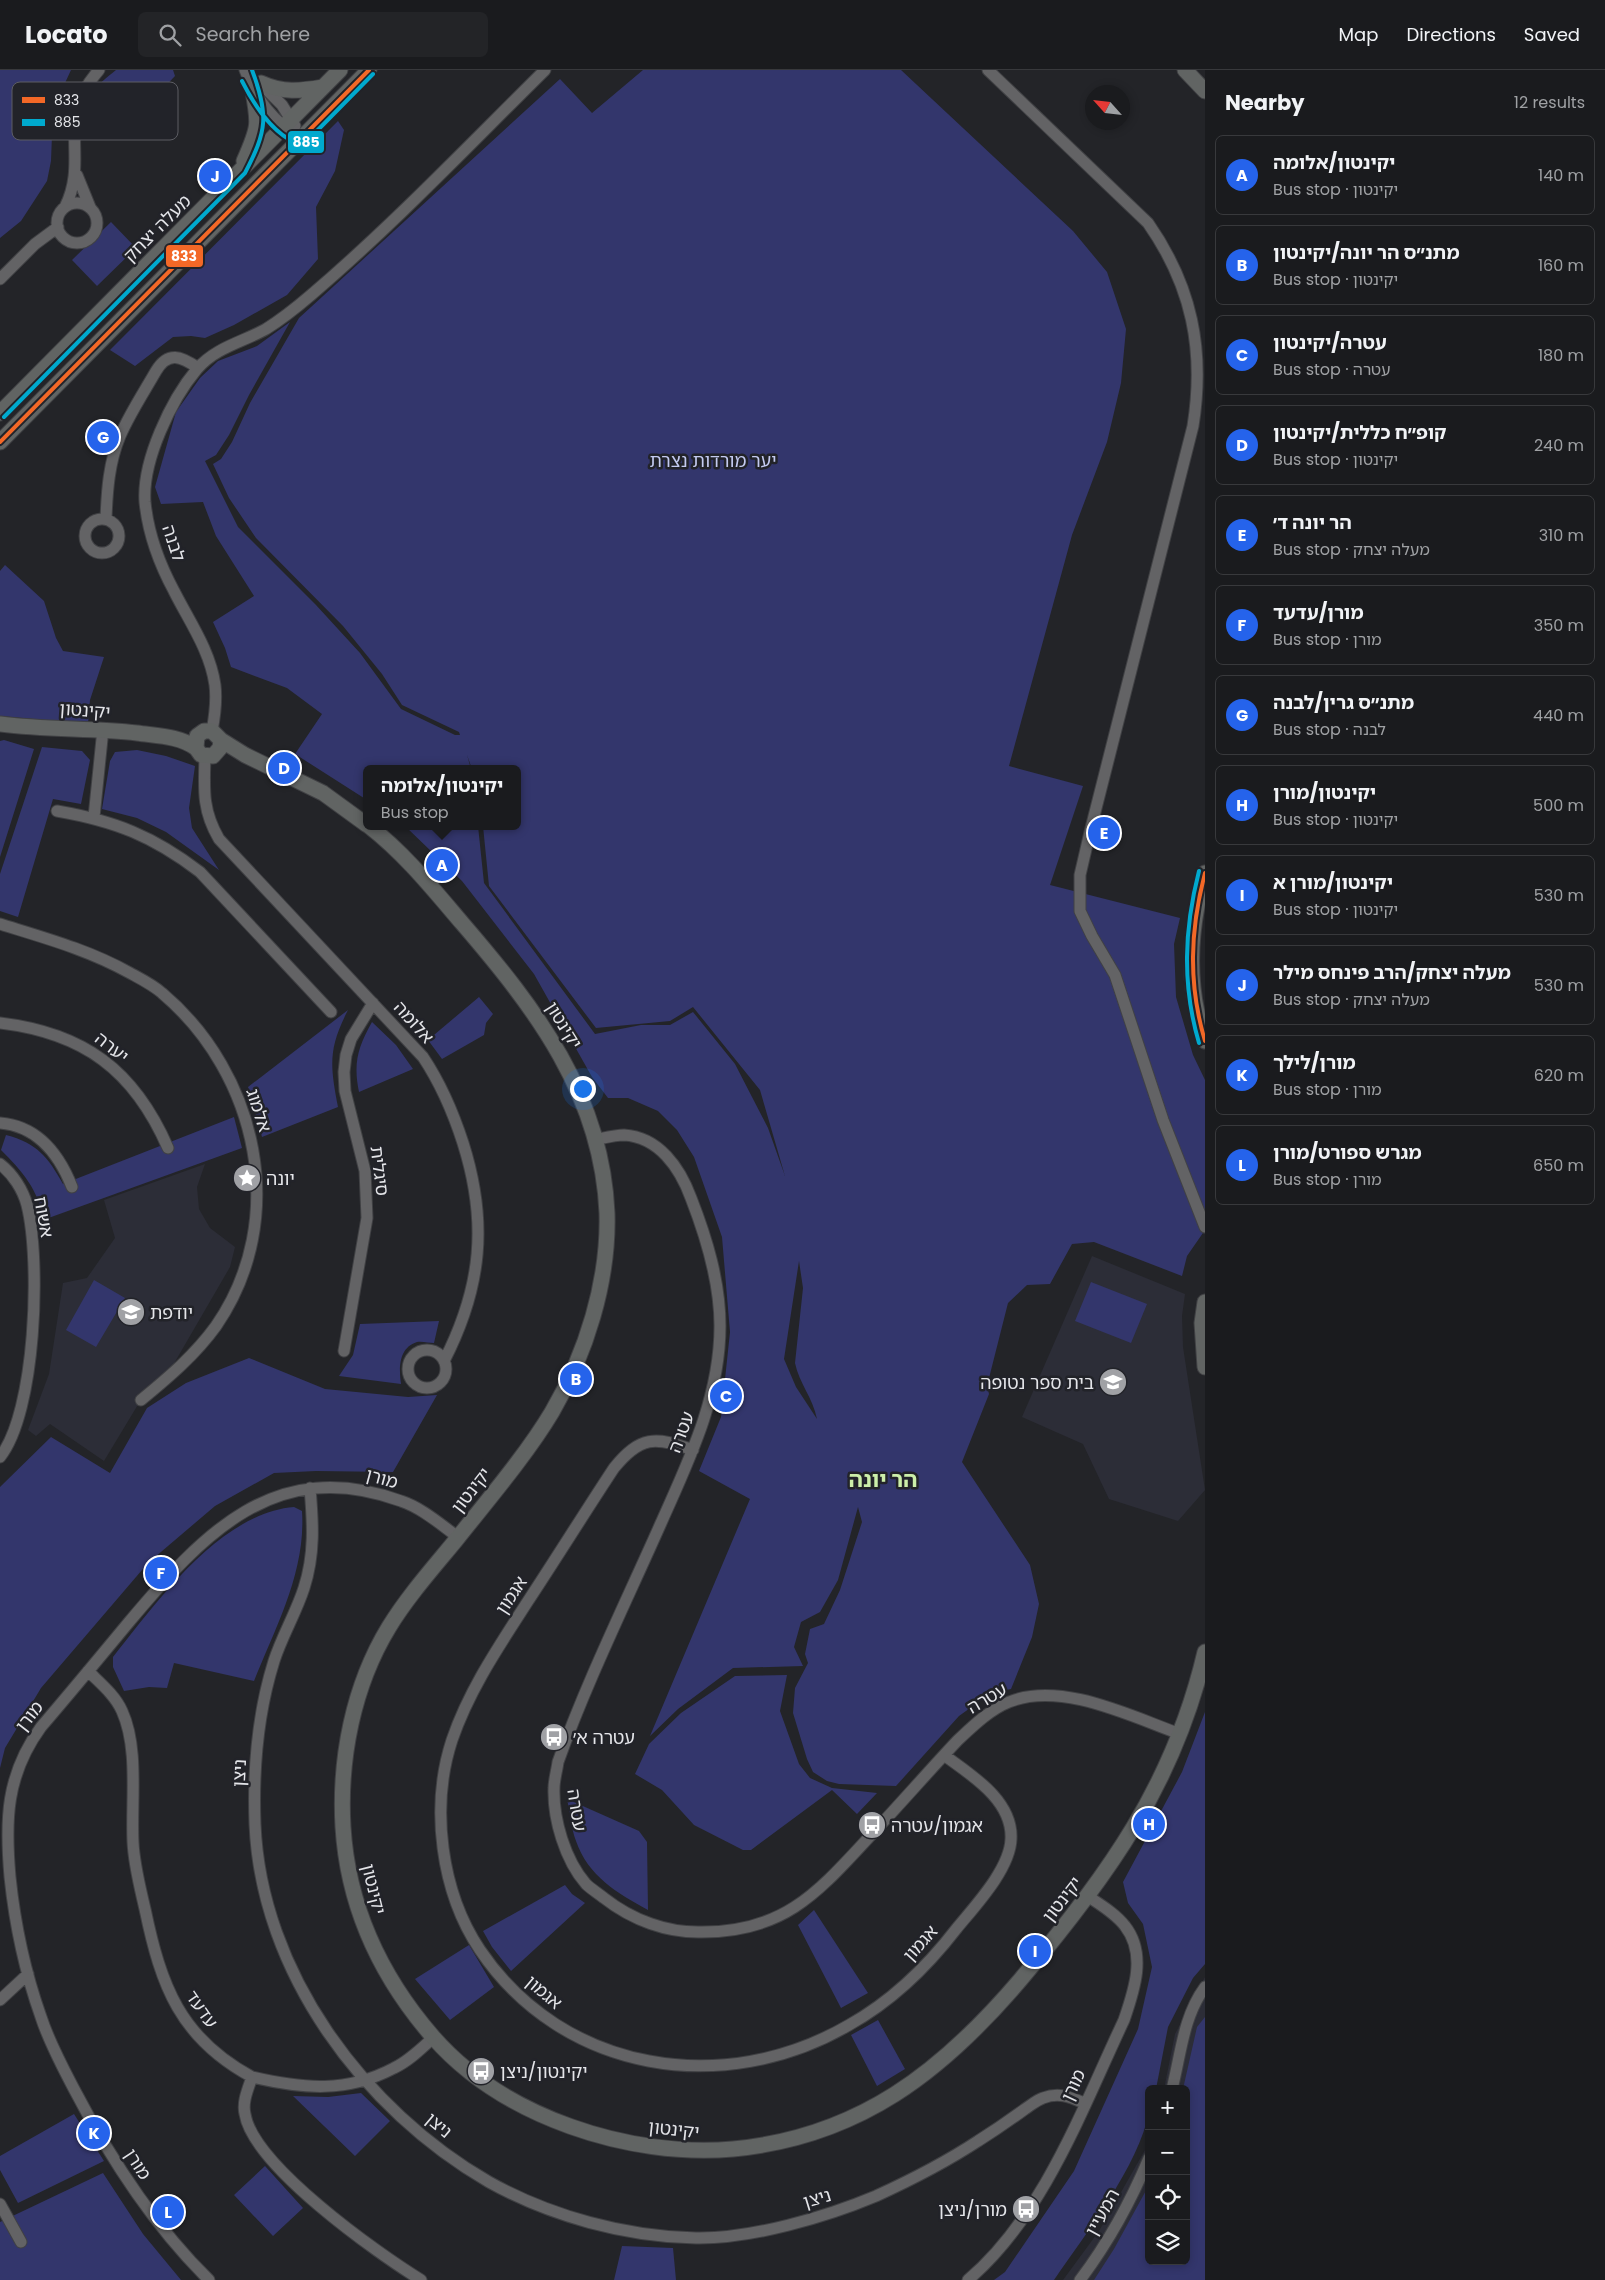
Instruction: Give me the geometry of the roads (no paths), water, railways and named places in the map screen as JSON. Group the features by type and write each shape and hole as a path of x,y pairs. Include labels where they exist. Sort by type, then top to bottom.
{"street":[{"path":"90,82 99,70"},
{"path":"240,170 257,133 258,121 257,85 245,70"},
{"path":"252,70 267,111 287,123 301,139"},
{"name":"מעלה יצחק","path":"0,413 340,70"},
{"path":"0,442 369,70"},
{"name":"לבנה","path":"208,744 216,702 212,672 196,629 174,592 162,565 145,502 147,468 153,448 177,400 198,368 227,346 266,328 310,295 398,216 545,70"},
{"path":"988,70 1148,223 1166,249 1179,275 1196,336 1199,370 1197,400 1192,426 1080,875 1080,911 1115,975 1163,1120 1205,1227"},
{"path":"1185,70 1205,91"},
{"path":"257,85 297,92 323,87"},
{"path":"73,140 76,171 90,207 94,212 97,224 95,231 87,240 74,242 63,236 58,227 58,218 72,194 76,171"},
{"path":"65,207 77,203 90,207"},
{"path":"0,279 35,244 58,227"},
{"path":"106,519 115,450 121,434 160,364 173,357 186,360 198,368"},
{"name":"יקינטון","path":"2,725 103,729 163,736 208,744 245,756 323,793 363,821"},
{"path":"94,817 103,729"},
{"name":"אלומה","path":"208,744 203,792 206,814 218,840 423,1057 436,1076 448,1100 471,1167 476,1193 479,1247 475,1281 462,1322 444,1361"},
{"path":"57,811 94,817 147,837 176,853 200,872 331,1012"},
{"name":"יקינטון","path":"374,830 398,850 418,871 513,983 535,1013 571,1072 588,1114 600,1160 607,1205 607,1230 597,1298 574,1368 550,1415 398,1615 371,1662 348,1731 341,1800 344,1842 351,1883 363,1924 372,1947 389,1978 411,2010 434,2038 465,2069 498,2093 535,2112 605,2137 639,2144 710,2151 745,2148 784,2141 851,2119 881,2104 926,2073 983,2023 1089,1896 1127,1840 1164,1773 1190,1707 1205,1652"},
{"path":"1205,873 1195,911 1192,970 1196,1010 1205,1041"},
{"name":"אלמוג","path":"0,924 68,944 101,957 162,992 206,1040 238,1096 245,1117 256,1159 257,1200 255,1234 248,1264 233,1296 211,1332 179,1368 142,1400"},
{"name":"סיגלית","path":"344,1350 367,1218 364,1171 345,1091 344,1072 346,1055 351,1039 373,1004"},
{"name":"יערה","path":"0,1023 30,1026 83,1045 128,1082 146,1108 168,1148"},
{"path":"0,1123 26,1128 43,1140 56,1155 72,1187"},
{"name":"עטרה","path":"594,1140 622,1135 638,1137 656,1145 672,1162 687,1188 707,1240 716,1282 720,1326 716,1370 708,1408 693,1450 558,1762 554,1788 555,1811 562,1838 574,1865 586,1884 606,1900 658,1927 685,1932 743,1930 773,1919 798,1906 824,1886 944,1755 977,1722 1009,1702 1028,1697 1048,1695 1071,1698 1180,1734"},
{"name":"אשוח","path":"0,1164 21,1188 27,1206 34,1280 28,1371 12,1438 0,1457"},
{"path":"1205,1302 1202,1323 1205,1367"},
{"name":"אגמון","path":"693,1450 670,1442 654,1440 640,1444 627,1452 614,1468 486,1668 463,1712 451,1744 444,1780 441,1810 443,1846 450,1883 458,1910 472,1940 489,1964 540,2014 569,2033 596,2047 629,2057 663,2065 737,2065 777,2057 816,2042 849,2026 885,2002 917,1973 950,1937 992,1884 1006,1857 1011,1839 1003,1808 990,1791 944,1755"},
{"name":"מורן","path":"209,2280 164,2231 107,2148 61,2064 41,2019 28,1974 13,1905 7,1842 8,1807 12,1784 28,1744 158,1587 203,1541 225,1522 256,1504 279,1495 310,1488 354,1488 401,1501 428,1515 458,1537"},
{"name":"ניצן","path":"310,1488 314,1538 309,1572 274,1660 264,1700 259,1736 255,1824 258,1860 268,1905 280,1943 314,2011 366,2080 421,2135 491,2183 515,2195 562,2213 604,2225 657,2235 698,2238 738,2235 830,2214 876,2196 928,2171 973,2145 1040,2099 1055,2095 1065,2095 1084,2103"},
{"name":"עדעד","path":"88,1671 111,1693 122,1710 129,1730 132,1754 133,1845 151,1938 161,1974 180,2012 207,2047 228,2064 252,2077 284,2085 311,2088 336,2086 366,2080 396,2068 434,2038"},
{"name":"מורן","path":"968,2280 1000,2249 1019,2225 1044,2184 1124,2020 1137,1978 1136,1957 1126,1927 1115,1915 1089,1896"},
{"path":"0,2000 28,1974"},
{"path":"1173,2085 1181,2044 1190,2015 1205,1987"},
{"path":"252,2077 245,2098 244,2113 250,2132 270,2159 308,2196 357,2236 421,2280"},
{"name":"המעיין","path":"1080,2280 1116,2225 1145,2168"},
{"path":"0,2204 21,2242"}],"place":[{"name":"מעלה יצחק/הרב פינחס מילר","path":"215,176"},
{"name":"מתנ״ס גרין/לבנה","path":"103,437"},
{"name":"קופ״ח כללית/יקינטון","path":"284,768"},
{"name":"הר יונה ד׳","path":"1104,833"},
{"name":"יקינטון/אלומה","path":"442,865"},
{"name":"יונה","path":"247,1178"},
{"name":"יודפת","path":"131,1312"},
{"name":"מתנ״ס הר יונה/יקינטון","path":"576,1379"},
{"name":"בית ספר נטופה","path":"1113,1382"},
{"name":"עטרה/יקינטון","path":"726,1396"},
{"name":"מורן/עדעד","path":"161,1573"},
{"name":"עטרה א׳","path":"554,1737"},
{"name":"יקינטון/מורן","path":"1149,1824"},
{"name":"אגמון/עטרה","path":"872,1825"},
{"name":"יקינטון/מורן א","path":"1035,1951"},
{"name":"יקינטון/ניצן","path":"481,2071"},
{"name":"מורן/לילך","path":"94,2133"},
{"name":"מורן/ניצן","path":"1026,2209"},
{"name":"מגרש ספורט/מורן","path":"168,2212"}],"district":[{"name":"הר יונה","path":"883,1479"}],"park label":[{"name":"יער מורדות נצרת","path":"713,460"}]}
